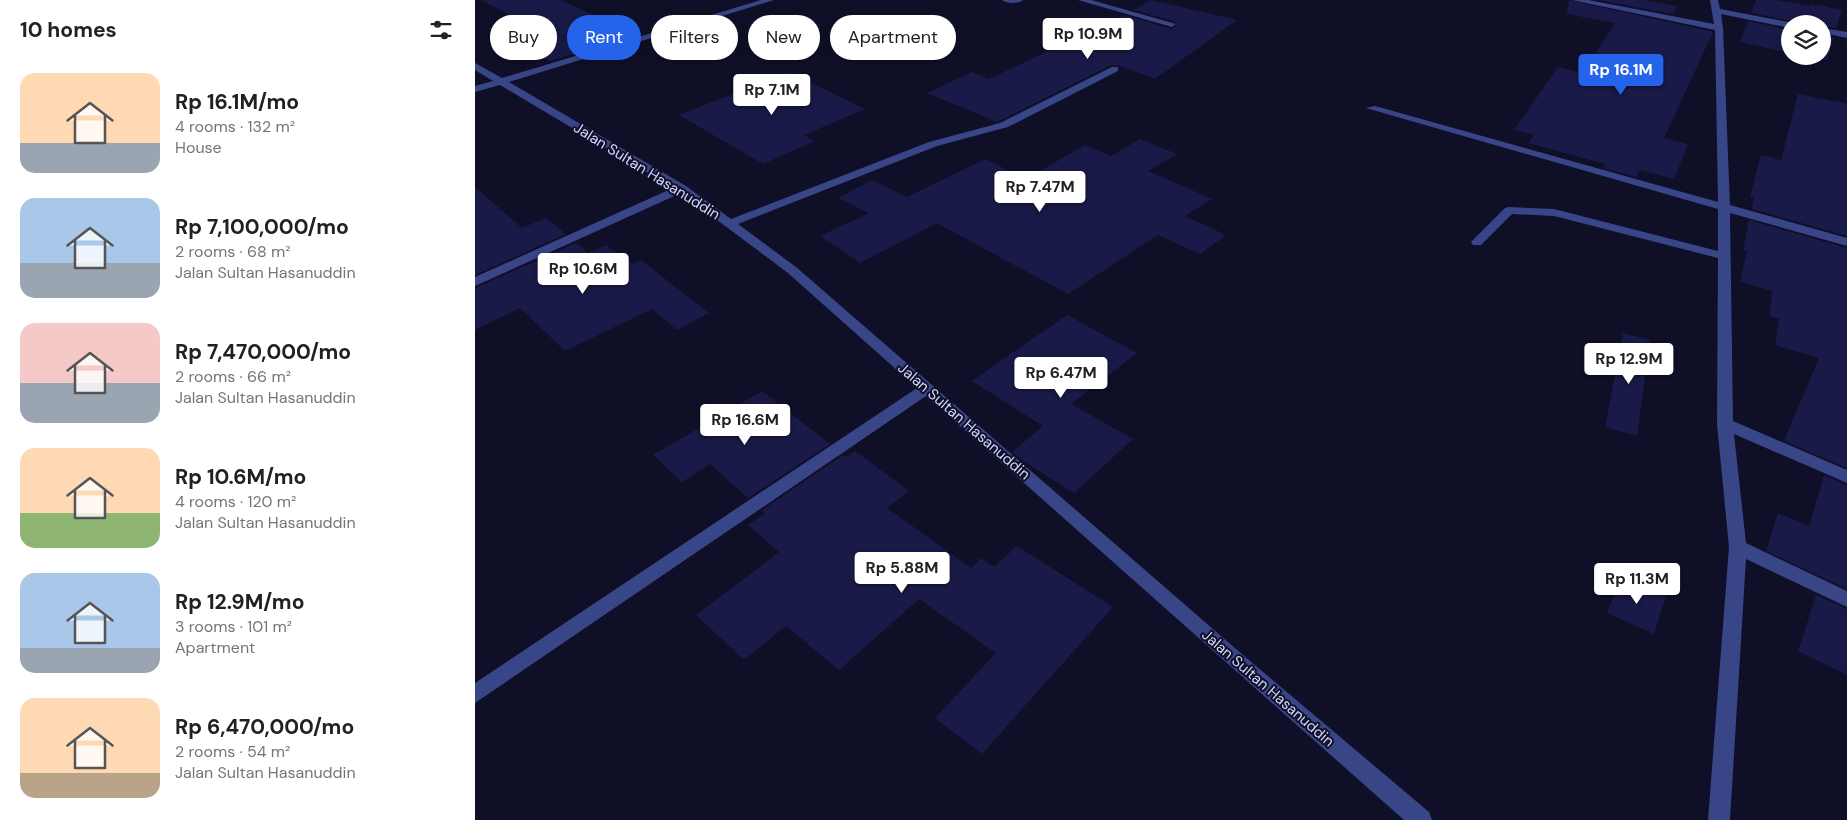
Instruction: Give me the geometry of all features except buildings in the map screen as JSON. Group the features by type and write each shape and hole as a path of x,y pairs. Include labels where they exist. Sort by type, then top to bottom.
{"street":[{"path":"475,89 770,0"},
{"path":"1006,0 1024,0"},
{"path":"1082,0 1172,24"},
{"path":"1576,0 1719,28"},
{"path":"1719,820 1737,547 1725,424 1724,206 1719,28 1716,6 1781,23"},
{"path":"1831,32 1847,35"},
{"name":"Jalan Sultan Hasanuddin","path":"475,66 499,82 682,188 792,270 1421,820"},
{"path":"731,223 933,144 1004,125 1115,69"},
{"path":"1371,108 1847,242"},
{"path":"475,282 682,188"},
{"path":"1477,242 1509,210 1532,211 1554,213 1725,256"},
{"path":"477,689 926,389"},
{"path":"1725,424 1847,478"},
{"path":"1737,547 1847,600"}]}
